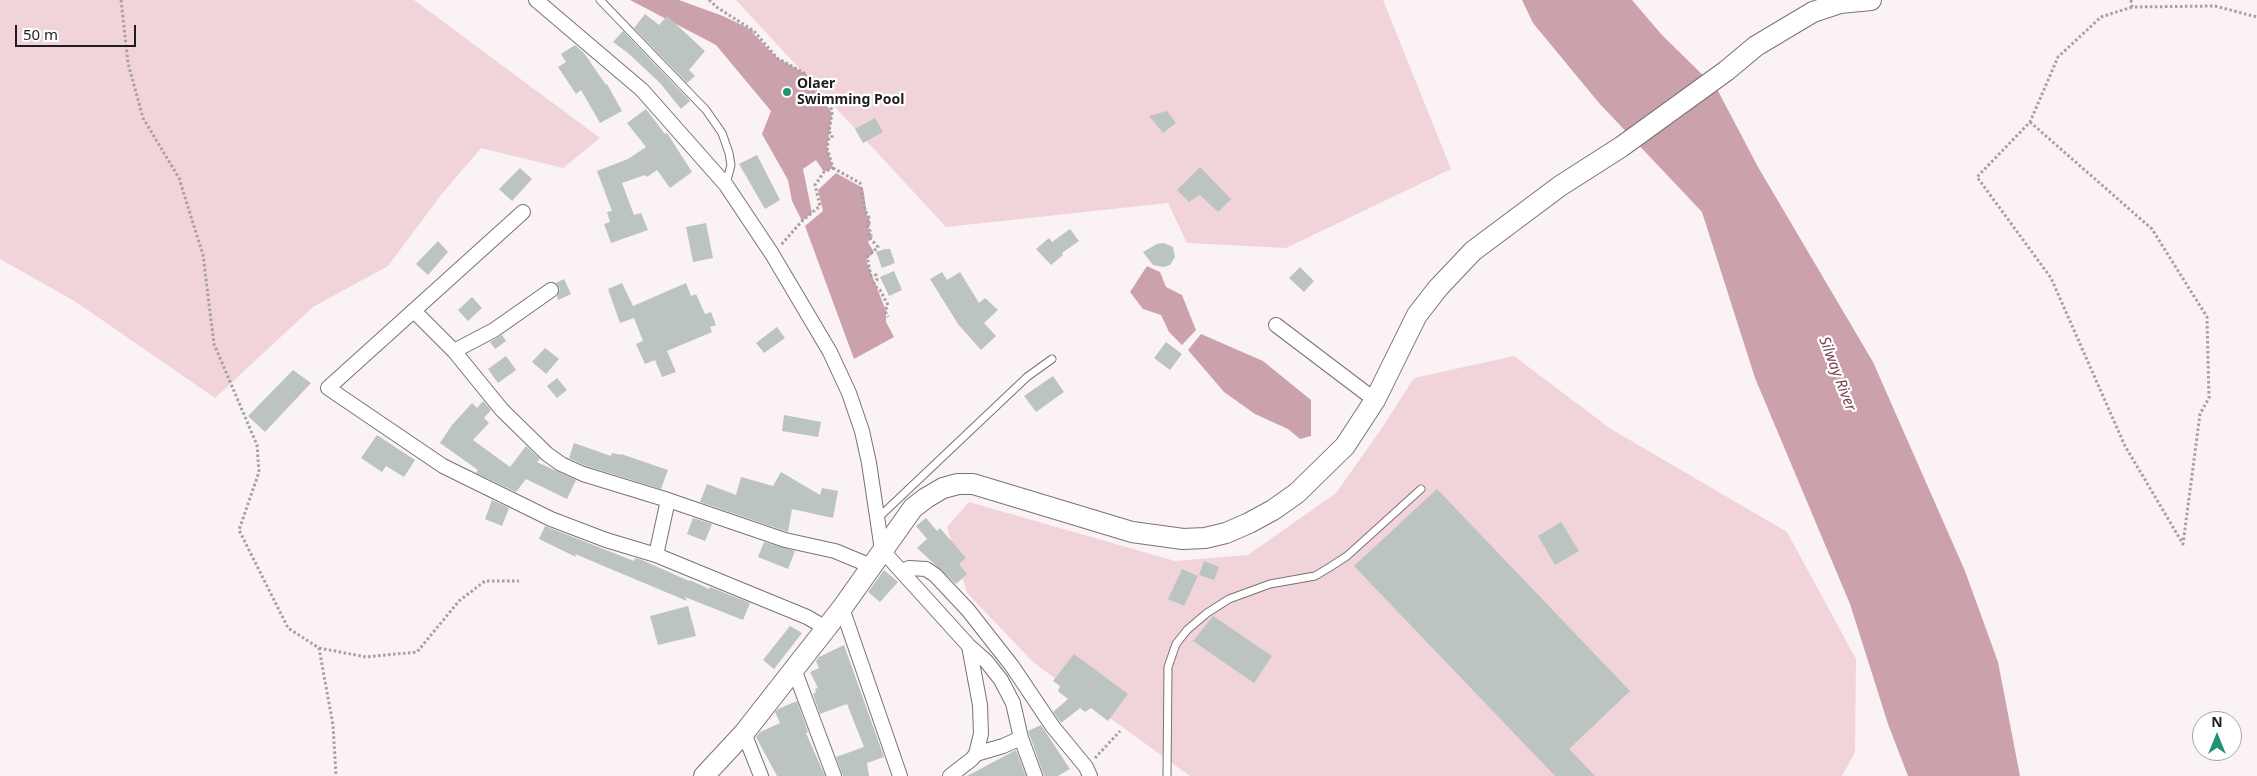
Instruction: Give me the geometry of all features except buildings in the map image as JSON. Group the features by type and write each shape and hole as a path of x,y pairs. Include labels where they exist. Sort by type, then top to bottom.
{"main road":[{"path":"704,776 744,733 842,608 914,508 926,498 943,488 958,484 989,488 1142,534 1183,539 1205,538 1226,533 1273,510 1297,493 1345,446 1375,400 1417,315 1438,288 1473,251 1512,221 1621,147 1726,71 1756,46 1813,12 1840,3 1871,0"}],"street":[{"path":"540,1 642,90 726,185 772,254 830,352 849,393 862,431 882,550 969,646 986,661 1000,680 1013,703 1020,738 1035,776"},
{"path":"523,212 347,372 347,401 452,470 551,519 606,540 656,555 807,617 826,628"},
{"path":"454,351 494,330 551,290"},
{"path":"414,311 454,351 502,410 547,454 561,464 610,484 668,500 785,540 835,551 871,566"},
{"path":"1276,325 1375,400"},
{"path":"656,555 668,500"},
{"path":"902,571 909,568 926,569 935,575 968,610 1012,666 1053,727 1088,772"},
{"path":"842,608 900,776"},
{"path":"950,776 967,765 976,754 981,734 980,713 969,646"},
{"path":"794,669 834,776"},
{"path":"744,733 761,776"},
{"path":"976,754 1003,746 1020,738"}],"lane":[{"path":"600,0 706,110 722,133 729,152 731,165 726,185"},
{"path":"877,519 1027,377 1052,359"},
{"path":"1167,776 1168,667 1176,644 1187,630 1207,613 1229,599 1270,584 1301,579 1323,572 1347,556 1420,490"}],"path":[{"path":"121,0 128,63 143,118 180,178 203,255 214,344 257,445 259,472 239,530 288,628 318,648 366,657 417,652 459,601 485,581 519,581"},
{"path":"708,0 754,31 777,58 806,74 831,107 829,132 832,134 832,138 829,139 827,148 833,168 860,183 865,210 869,218 866,225 870,231 868,236 878,247 867,256 872,276 876,275 877,280 874,283 876,288 880,290 888,305 885,311 888,317"},
{"path":"2131,0 2132,7"},
{"path":"2030,122 2152,229 2207,317 2209,398 2200,414 2183,544 2125,446 2051,278 1977,177 2030,122 2058,57 2102,17 2132,7 2215,6 2257,17"},
{"path":"772,254 802,221 820,206 815,185 824,172 833,168"},
{"path":"318,648 333,725 336,776"},
{"path":"1088,772 1120,730"}],"shaded area":[{"path":"0,0 414,0 600,138 563,168 481,148 441,195 388,266 313,307 215,398 76,302 0,259"},
{"path":"736,0 1383,0 1451,169 1286,248 1187,243 1168,203 946,227"},
{"path":"1514,356 1611,429 1787,532 1856,659 1855,752 1842,776 1190,776 1034,663 967,593 947,527 969,502 1175,561 1248,555 1336,493 1382,428 1414,378"}],"water":[{"name":"Olaer Swimming Pool","path":"630,0 679,0 723,16 754,31 752,32 777,58 806,74 832,113 827,148 833,168 824,172 816,160 803,169 812,213 802,221 792,201 788,180 762,134 771,111 716,45"},
{"name":"Silway River","path":"1522,0 1632,0 1662,35 1717,89 1758,167 1873,362 1965,571 1998,662 2020,776 1908,776 1888,724 1850,604 1755,378 1702,212 1599,103 1533,23"},
{"path":"836,173 863,188 867,215 871,223 868,230 873,236 868,242 874,252 866,260 886,311 886,322 894,337 854,359 805,226 823,211 818,190"},
{"path":"1147,266 1160,272 1166,287 1182,295 1196,330 1182,345 1169,332 1161,315 1143,309 1130,292"},
{"path":"1201,334 1263,361 1311,400 1311,436 1300,439 1288,429 1255,414 1224,392 1188,350"}],"place":[{"name":"Olaer Swimming Pool","path":"787,92"}]}
